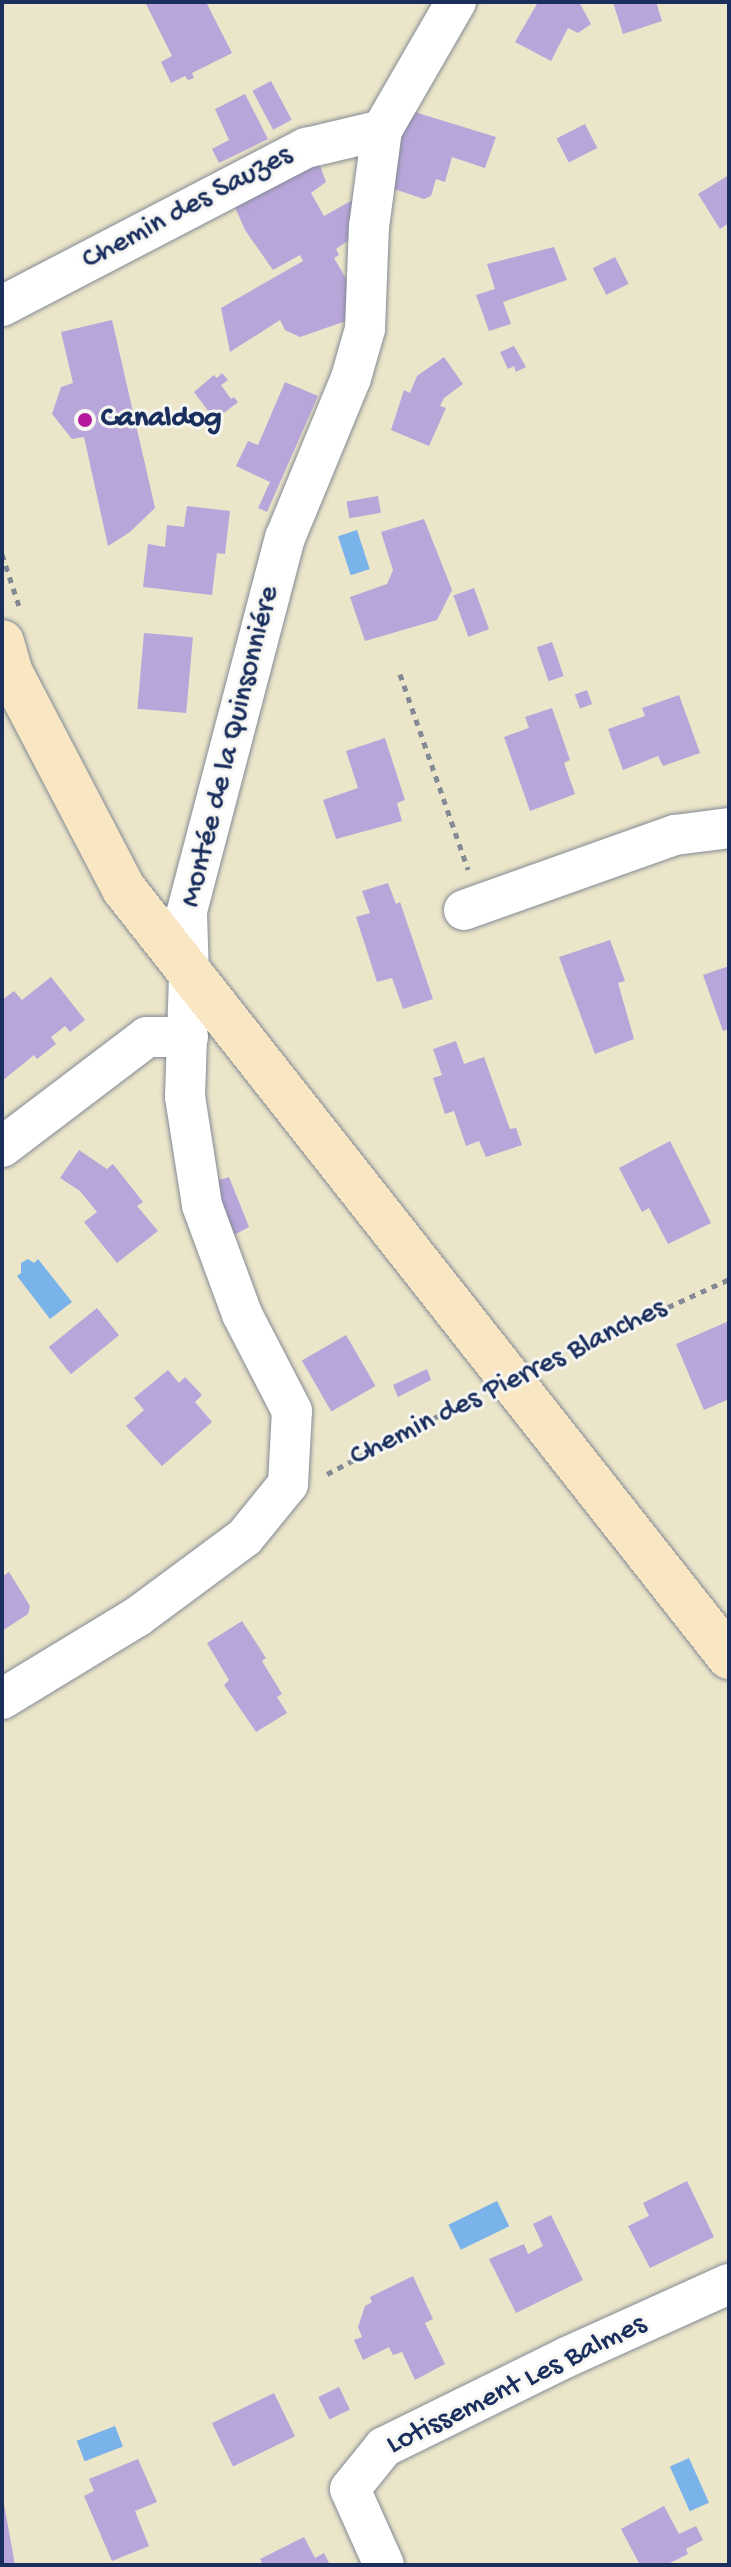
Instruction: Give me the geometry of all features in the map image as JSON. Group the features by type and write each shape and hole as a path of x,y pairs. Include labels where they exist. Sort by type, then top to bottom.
{"main road":[{"path":"2,642 11,673 124,889 189,976 729,1657"}],"street":[{"name":"Montée de la Quinsonniére","path":"288,1484 292,1411 242,1314 202,1205 185,1097 189,976 187,911 285,538 351,378 365,329 369,227 382,130 456,2"},
{"name":"Chemin des Sauzes","path":"2,306 306,148 382,130"},
{"path":"472,907 675,835 729,828"},
{"path":"2,1147 147,1037 188,1037"},
{"path":"2,1699 137,1617 245,1537 288,1484"},
{"name":"Lotissement Les Balmes","path":"384,2565 350,2489 384,2447 567,2357 729,2284"}],"path":[{"path":"400,674 472,907"},
{"name":"Chemin des Pierres Blanches","path":"288,1484 314,1481 509,1380 729,1279"}],"water":[{"path":"357,530 370,569 351,575 338,536"},
{"path":"28,1259 34,1263 38,1259 72,1302 50,1319 17,1276 21,1273 21,1263"},
{"path":"497,2201 509,2226 461,2250 448,2225"},
{"path":"115,2426 123,2447 85,2461 77,2441"},
{"path":"689,2458 709,2503 690,2511 670,2467"}],"building":[{"path":"145,2 206,2 232,53 192,73 194,78 188,80 185,76 171,83 161,62 172,56"},
{"path":"538,2 579,2 591,24 578,33 568,28 551,61 515,42"},
{"path":"613,2 656,2 662,21 623,34"},
{"path":"271,81 292,120 273,130 252,91"},
{"path":"245,94 268,139 219,163 212,149 229,140 215,109"},
{"path":"408,110 496,137 485,168 452,157 445,182 436,179 431,196 424,199 388,187"},
{"path":"585,124 597,148 569,163 556,139"},
{"path":"318,160 326,182 311,193 324,216 358,197 352,238 336,249 339,255 334,258 348,282 346,321 300,337 285,330 280,320 230,352 221,308 303,261 300,255 273,270 245,230 230,196"},
{"path":"729,175 729,223 720,229 698,194"},
{"path":"554,247 567,280 503,302 511,324 489,331 476,295 495,289 487,264"},
{"path":"615,257 629,284 606,295 593,268"},
{"path":"112,320 155,508 130,532 108,546 84,437 72,439 52,414 61,387 73,383 61,332"},
{"path":"514,346 526,367 516,372 514,366 508,369 500,352"},
{"path":"444,357 463,384 444,398 440,406 446,408 429,446 391,430 404,390 410,393 417,376"},
{"path":"222,373 228,380 221,385 231,399 234,397 238,402 215,420 194,392 214,375 217,378"},
{"path":"285,382 318,396 267,512 258,508 270,482 236,466 248,441 258,445"},
{"path":"378,496 381,513 349,518 346,502"},
{"path":"187,506 230,511 225,554 217,553 212,595 143,587 148,544 165,547 167,525 184,527"},
{"path":"424,519 452,590 437,620 365,641 350,597 387,584 393,570 381,532"},
{"path":"474,588 489,629 468,637 453,596"},
{"path":"144,633 193,637 186,713 137,709"},
{"path":"552,642 564,676 549,681 537,647"},
{"path":"587,690 592,704 580,709 575,694"},
{"path":"679,695 700,753 663,766 658,756 623,770 608,729 645,716 642,708"},
{"path":"552,708 570,760 564,763 575,794 530,811 504,737 529,728 525,717"},
{"path":"385,738 405,800 397,803 402,821 336,839 323,800 358,788 346,751"},
{"path":"388,883 396,904 400,902 433,999 403,1009 392,978 377,982 356,917 370,913 362,891"},
{"path":"610,940 625,981 618,983 634,1039 595,1054 559,957"},
{"path":"729,966 729,1029 723,1031 703,975"},
{"path":"51,977 85,1020 70,1032 65,1026 51,1037 56,1044 37,1059 34,1055 2,1081 2,1000 14,991 22,1000"},
{"path":"456,1041 464,1064 484,1057 510,1129 516,1128 522,1145 486,1157 479,1141 466,1146 454,1111 445,1114 433,1078 442,1075 433,1049"},
{"path":"670,1141 711,1223 668,1244 649,1208 642,1212 619,1168"},
{"path":"79,1150 107,1169 113,1164 143,1202 137,1206 158,1231 117,1263 84,1222 97,1212 80,1191 60,1178"},
{"path":"229,1177 249,1227 234,1235 223,1214 216,1181"},
{"path":"97,1308 119,1335 71,1374 49,1347"},
{"path":"729,1321 729,1399 704,1410 676,1344"},
{"path":"346,1335 376,1386 331,1412 302,1360"},
{"path":"427,1369 431,1380 398,1397 393,1385"},
{"path":"168,1370 179,1383 185,1377 202,1395 195,1402 212,1422 162,1466 126,1426 144,1410 134,1398"},
{"path":"9,1572 30,1606 28,1614 2,1631 2,1577"},
{"path":"242,1621 266,1658 262,1661 282,1694 277,1697 287,1713 256,1732 224,1685 229,1680 207,1643"},
{"path":"687,2181 714,2237 650,2268 628,2226 649,2216 643,2203"},
{"path":"551,2215 583,2280 516,2313 489,2259 524,2244 528,2254 543,2246 533,2224"},
{"path":"413,2276 433,2319 425,2323 445,2364 415,2380 402,2352 393,2355 389,2347 363,2360 354,2340 362,2337 358,2327 365,2306 372,2302 370,2297"},
{"path":"339,2387 350,2409 329,2420 318,2397"},
{"path":"274,2393 295,2436 233,2466 212,2423"},
{"path":"138,2459 157,2502 135,2511 149,2546 112,2561 84,2496 94,2491 89,2479"},
{"path":"4,2504 15,2565 2,2565"},
{"path":"664,2506 679,2534 696,2526 703,2540 686,2549 688,2554 666,2565 640,2565 621,2529"},
{"path":"304,2537 315,2558 324,2553 330,2565 263,2565 260,2559"}],"place":[{"name":"Canaldog","path":"85,420"}]}
